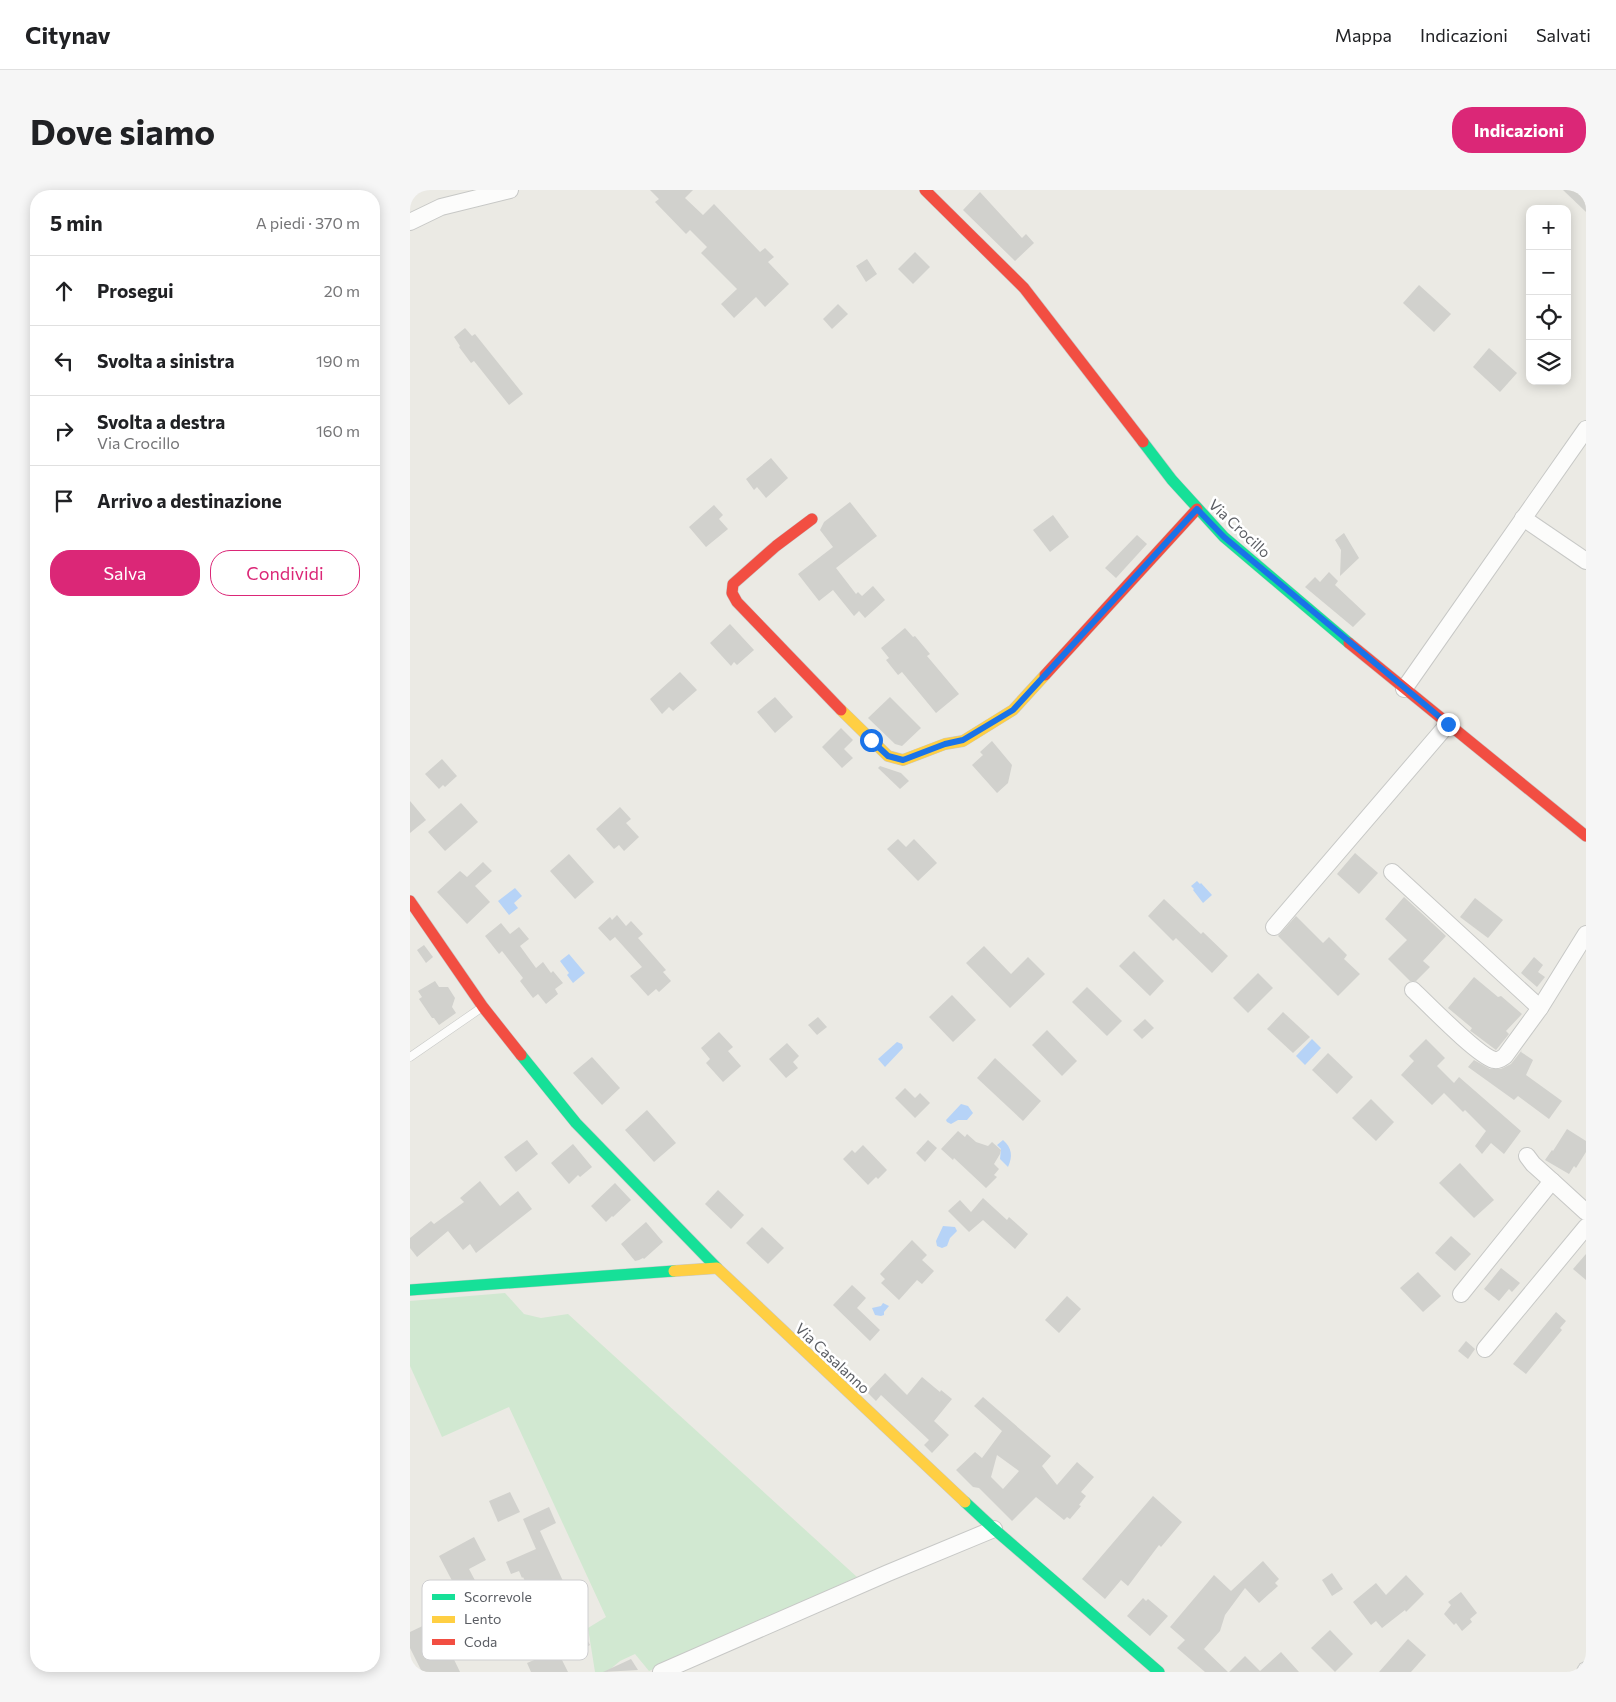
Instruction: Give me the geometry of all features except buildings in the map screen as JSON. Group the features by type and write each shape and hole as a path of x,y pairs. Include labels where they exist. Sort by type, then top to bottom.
{"street":[{"path":"410,222 441,207 510,190"},
{"name":"Via Crocillo","path":"925,190 1024,288 1172,480 1224,537 1404,689 1586,836"},
{"path":"1404,689 1586,429"},
{"path":"812,519 776,546 733,584 732,593 737,602 871,740 888,756 903,760 945,744 963,740 1013,710 1197,509"},
{"path":"1523,518 1586,561"},
{"path":"1274,927 1448,724"},
{"path":"1392,872 1540,1008"},
{"name":"Via Casalanno","path":"410,901 483,1007 576,1124 717,1268 791,1339 994,1529 1159,1672"},
{"path":"1413,990 1479,1051 1494,1060 1500,1060 1505,1056 1540,1008 1586,934"},
{"path":"1527,1156 1533,1164 1586,1212"},
{"path":"1461,1294 1552,1181"},
{"path":"1485,1349 1586,1227"},
{"path":"410,1290 717,1268"},
{"path":"662,1672 888,1573 994,1529"}],"lane":[{"path":"410,1058 483,1007"}],"green space":[{"path":"505,1293 524,1314 541,1318 568,1314 857,1577 649,1671 635,1654 620,1661 607,1672 595,1672 588,1628 606,1617 509,1407 442,1437 410,1366 410,1301"}],"water":[{"path":"1197,881 1212,895 1203,903 1191,886"},
{"path":"515,888 522,896 514,903 518,908 509,915 498,901"},
{"path":"569,954 585,973 573,983 567,975 569,973 560,961"},
{"path":"1312,1039 1321,1048 1305,1065 1296,1056"},
{"path":"897,1042 902,1044 903,1048 885,1067 878,1059"},
{"path":"961,1104 968,1106 973,1113 967,1120 958,1120 951,1124 947,1122 946,1120"},
{"path":"1003,1140 1011,1152 1008,1167 1000,1159 1001,1149 997,1145"},
{"path":"943,1226 955,1227 957,1231 950,1238 947,1246 942,1248 937,1246 936,1241"},
{"path":"883,1303 889,1306 884,1315 875,1315 872,1308 881,1306"}],"traffic: fast":[{"path":"1143,442 1172,480 1224,537 1349,643"},
{"path":"521,1055 576,1123 717,1268"},
{"path":"410,1290 674,1271"},
{"path":"965,1502 1159,1672"}],"traffic: slow":[{"path":"841,710 888,756 903,760 945,744 963,741 1013,710 1045,675"},
{"path":"674,1271 717,1268 965,1502"}],"traffic: jam":[{"path":"925,190 1024,288 1143,442"},
{"path":"1045,675 1197,509"},
{"path":"812,519 776,546 733,584 732,593 737,602 841,710"},
{"path":"1349,643 1586,836"},
{"path":"410,901 483,1007 521,1055"}],"route":[{"path":"871,740 888,756 903,760 945,744 963,740 1013,710 1197,509 1224,537 1448,724"}]}
